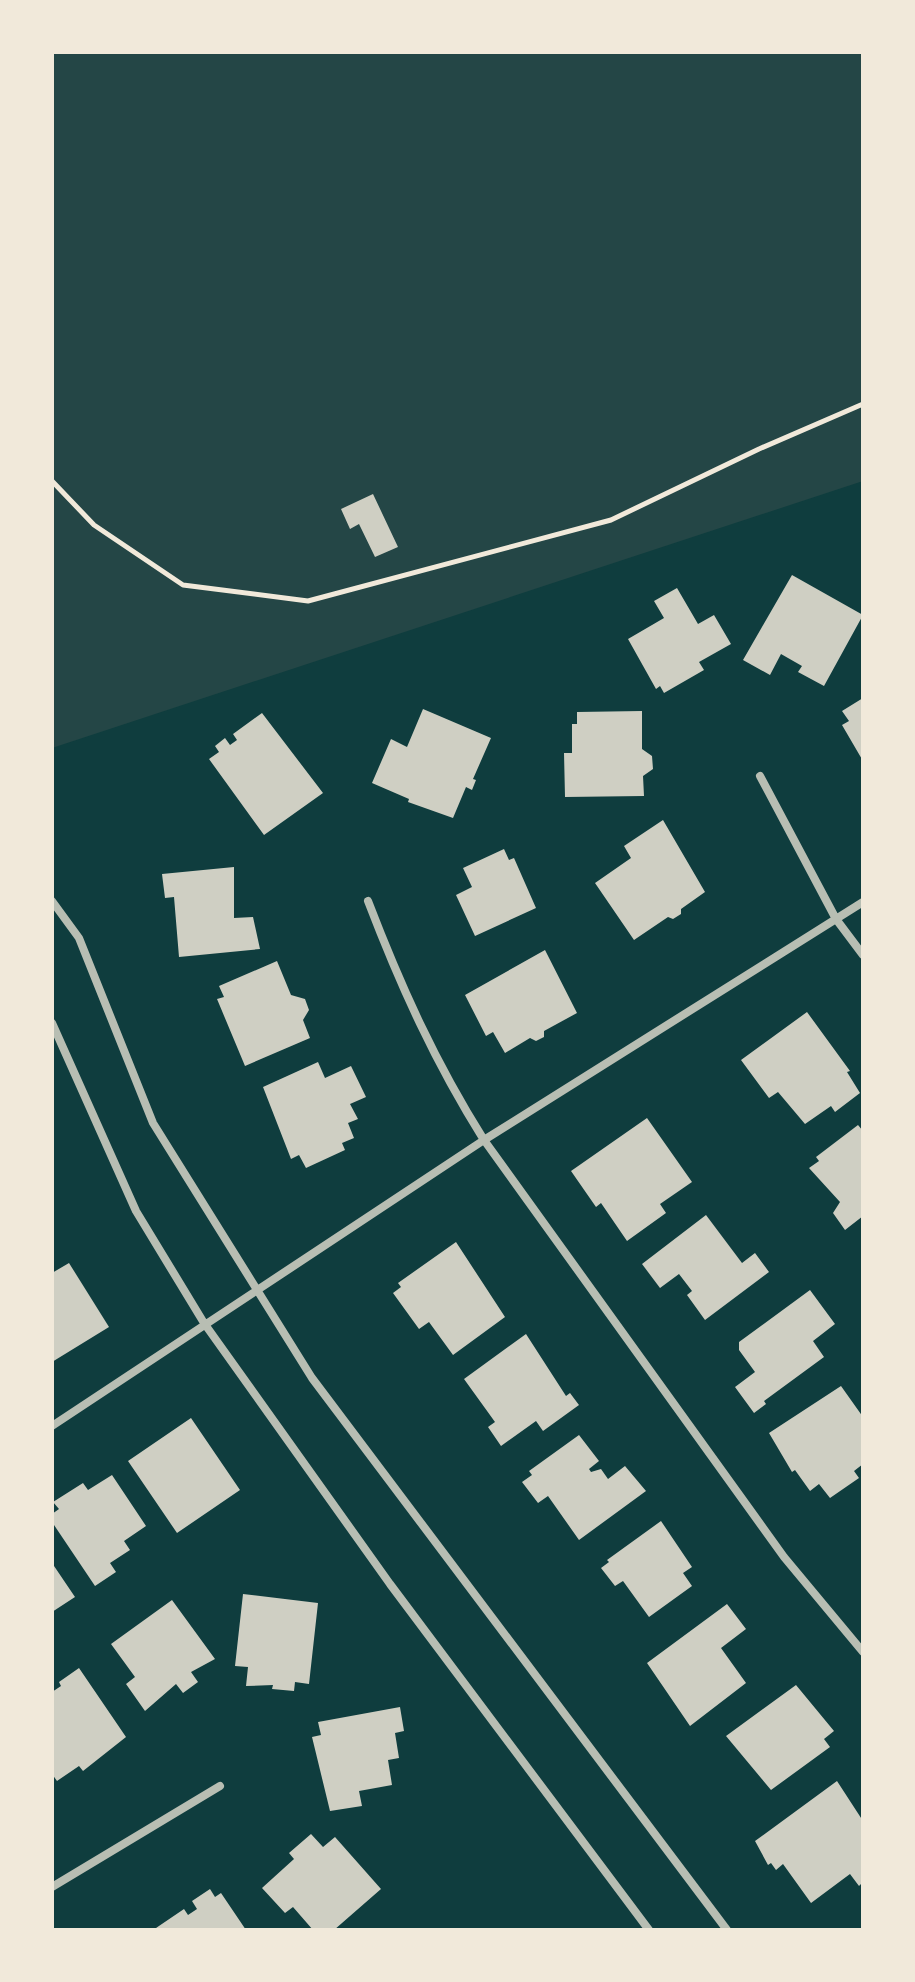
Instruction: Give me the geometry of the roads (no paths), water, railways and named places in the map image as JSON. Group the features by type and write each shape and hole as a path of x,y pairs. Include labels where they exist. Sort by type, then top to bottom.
{"street":[{"path":"760,776 836,919 863,955"},
{"path":"52,901 79,938 153,1123 254,1290 312,1378 727,1930"},
{"path":"368,901 400,985 440,1070 484,1140 784,1557 863,1652"},
{"path":"52,1426 484,1140 863,902"},
{"path":"52,1023 136,1211 204,1323 390,1584 649,1930"},
{"path":"52,1887 220,1786"}]}
